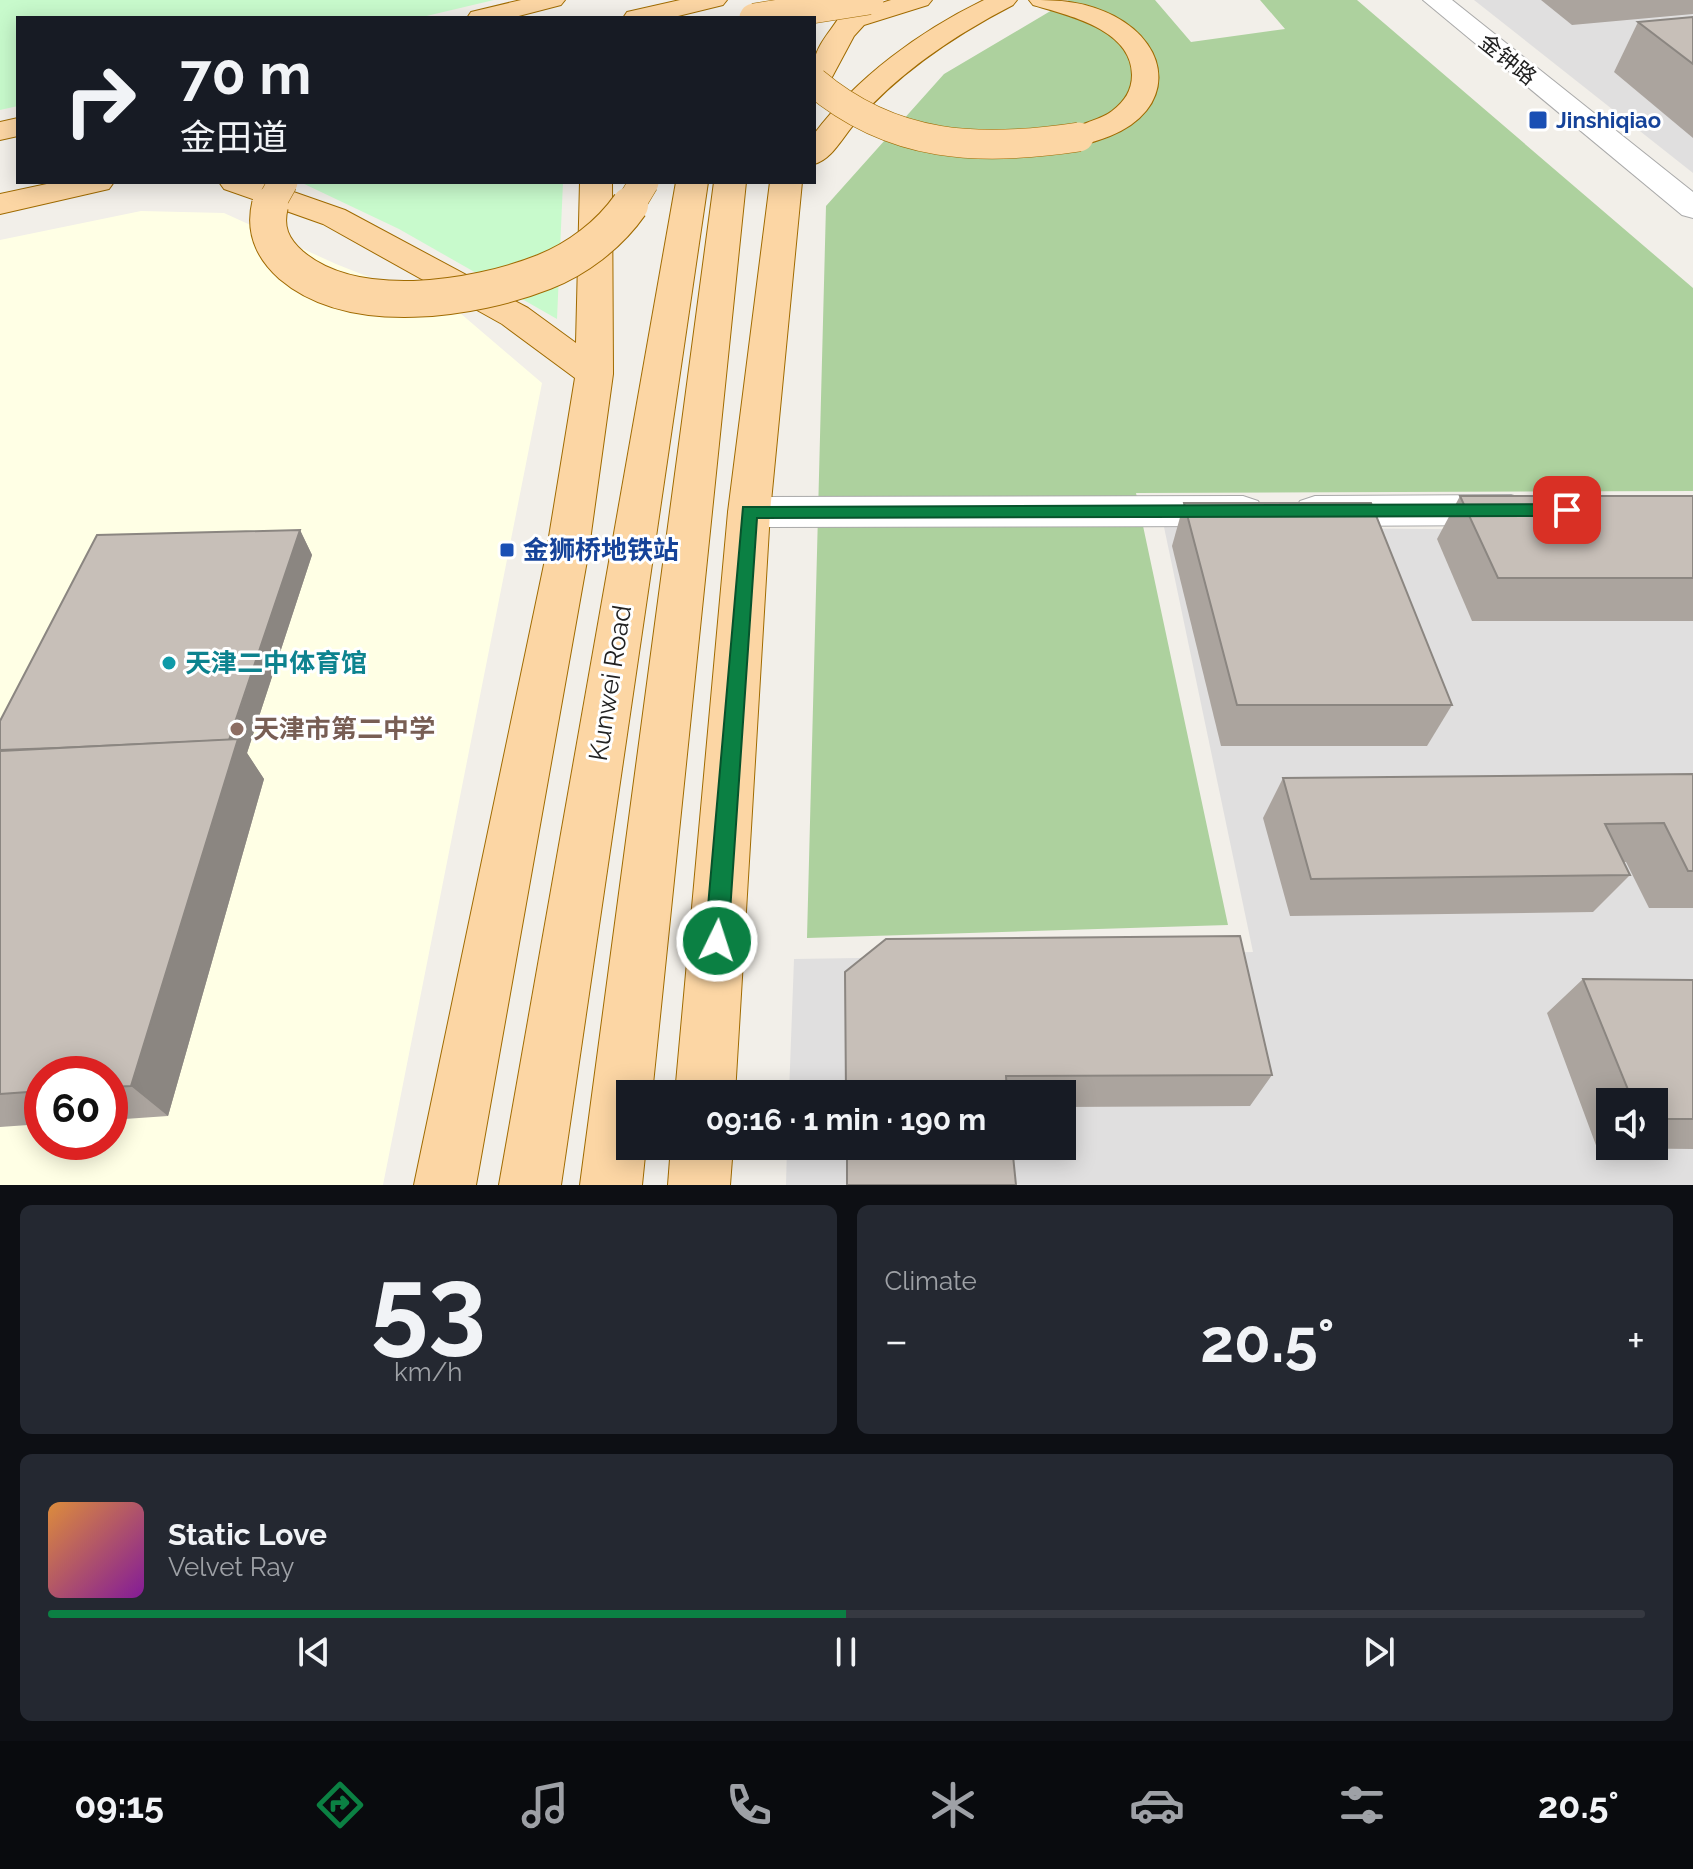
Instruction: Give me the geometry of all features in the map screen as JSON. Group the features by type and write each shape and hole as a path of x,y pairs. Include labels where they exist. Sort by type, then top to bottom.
{"main road":[{"path":"488,16 552,0"},
{"path":"645,16 715,0"},
{"path":"723,16 785,0"},
{"path":"802,16 919,0"},
{"path":"816,152 826,137 862,100 902,65 951,28 1004,0"},
{"path":"816,85 848,109 868,119 930,139 964,144 1005,146 1045,143 1079,137 1117,121 1142,96 1147,78 1146,61 1133,41 1097,17 1042,0"},
{"path":"783,16 854,11"},
{"path":"816,45 854,11"},
{"path":"816,80 854,11"},
{"path":"0,204 89,184"},
{"path":"241,184 334,217 515,316 594,374"},
{"path":"281,184 269,208 268,237 289,266 342,291 414,299 461,295 511,284 547,271 580,253 614,226 637,197 643,184"},
{"path":"445,1185 567,555 594,374 596,184"},
{"name":"Kunwei Road","path":"530,1185 692,184"},
{"path":"611,1185 730,184"},
{"path":"706,1080 749,512 789,188"},
{"path":"699,1185 701,1160"}],"street":[{"name":"金钟路","path":"1436,0 1693,208"},
{"path":"749,512 1551,510"}],"shaded area":[{"path":"1474,0 1693,0 1693,173"},
{"name":"天津市第二中学","path":"141,211 224,213 336,264 460,313 542,383 383,1185 0,1185 0,240"},
{"path":"1164,527 1693,531 1693,1185 786,1185 787,1160 1076,1160 1076,1080 790,1080 794,959 1253,952"}],"green space":[{"path":"0,0 494,0 426,16 16,16 16,106 0,110"},
{"path":"1069,0 1155,0 1191,42 1285,29 1260,0 1357,0 1693,288 1693,491 1136,493 1228,925 807,938 826,206 944,74"},
{"path":"304,184 563,184 557,319 399,229"}],"building":[{"path":"1693,17 1693,64 1638,22"},
{"path":"1460,496 1693,496 1693,578 1498,578"},
{"path":"1184,503 1371,503 1452,705 1237,705"},
{"name":"天津二中体育馆","path":"300,530 229,740 0,750 0,721 97,535"},
{"path":"238,739 131,1086 128,1086 128,1056 24,1056 24,1092 0,1094 0,751"},
{"path":"1693,774 1693,871 1688,871 1664,823 1605,824 1630,875 1311,879 1283,778"},
{"path":"1240,936 1272,1075 846,1080 845,972 886,939"},
{"path":"1583,979 1693,980 1693,1119 1668,1119 1668,1088 1627,1088"},
{"path":"847,1160 1013,1160 1016,1185 847,1185"}],"place":[{"name":"Jinshiqiao","path":"1538,120"},
{"name":"金狮桥地铁站","path":"507,550"},
{"name":"天津二中体育馆","path":"169,663"},
{"name":"天津市第二中学","path":"237,729"}],"route":[{"path":"717,941 749,512 1567,510"}]}
